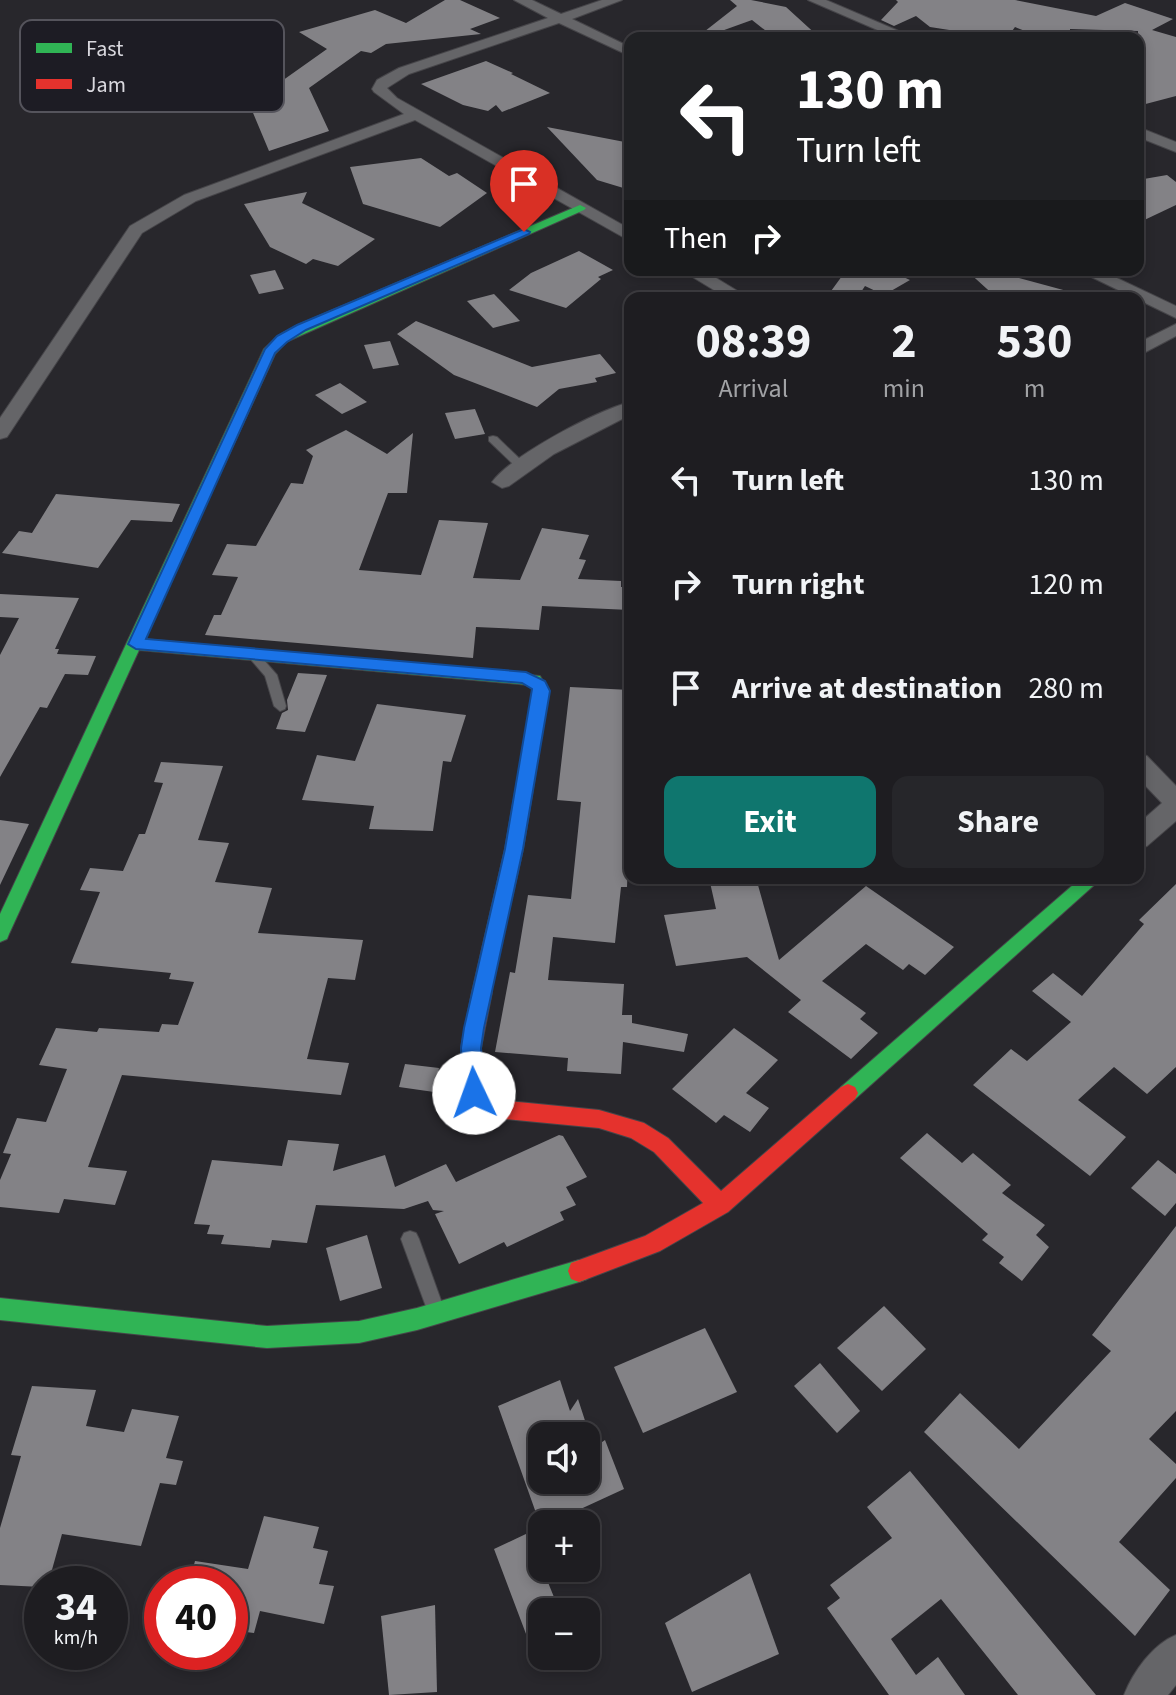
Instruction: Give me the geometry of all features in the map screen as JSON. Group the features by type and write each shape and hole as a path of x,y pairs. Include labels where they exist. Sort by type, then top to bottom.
{"street":[{"path":"521,0 624,49"},
{"path":"615,0 404,71 382,83 379,89 416,115 624,233"},
{"path":"815,0 893,32"},
{"path":"0,433 136,230 190,198 416,115"},
{"path":"1144,134 1176,147"},
{"path":"0,934 269,352 282,339 580,208"},
{"path":"701,276 729,292"},
{"path":"1099,276 1132,292"},
{"path":"1144,298 1176,313"},
{"path":"1144,347 1176,329"},
{"path":"502,482 520,465 624,411"},
{"path":"136,644 526,678 539,685 541,691 514,849 474,1028 471,1048 474,1093 494,1109 599,1119 637,1130 661,1145 720,1205"},
{"path":"1144,769 1176,804 1144,833"},
{"path":"0,1309 267,1337 359,1332 437,1314 593,1267 652,1244 720,1205 1086,884"},
{"path":"1143,1695 1176,1654"}],"lane":[{"path":"493,439 520,465"},
{"path":"252,653 271,675 280,706"},
{"path":"410,1239 437,1314"}],"building":[{"path":"445,0 460,0 500,18 470,29 481,34 386,44 371,53 361,51 309,88 329,131 269,151 253,112 284,112 284,79 327,49 299,32 375,10 406,23"},
{"path":"730,0 751,0 786,7 813,32 767,32 752,20 719,32 704,32 737,6"},
{"path":"896,0 1015,0 1096,16 1125,3 1173,19 1152,30 1176,37 1176,96 1144,104 1144,32 1070,29 1070,32 1028,32 1015,27 1011,32 962,32 930,27 916,16 894,26 881,20 898,2"},
{"path":"486,61 550,93 502,112 496,105 488,111 463,105 421,84"},
{"path":"547,127 624,142 624,188 597,180"},
{"path":"421,158 449,176 457,173 487,193 440,227 363,204 350,167"},
{"path":"1167,175 1176,182 1176,205 1144,220 1144,179"},
{"path":"307,192 302,203 375,239 338,266 313,259 306,264 270,247 244,204"},
{"path":"579,251 613,270 598,277 601,279 566,308 509,290 531,273"},
{"path":"275,270 284,289 259,294 250,275"},
{"path":"842,276 901,276 910,280 889,292 878,292 865,286 861,292 830,292"},
{"path":"973,276 1016,276 1067,291 1067,292 990,292"},
{"path":"494,294 520,321 493,328 467,301"},
{"path":"416,321 532,367 600,354 616,373 595,378 597,382 559,389 537,407 454,375 397,334"},
{"path":"390,341 399,365 373,369 364,345"},
{"path":"340,383 367,402 342,414 315,395"},
{"path":"475,409 485,434 455,439 445,413"},
{"path":"346,430 387,454 413,433 407,493 388,493 359,570 421,575 439,520 488,523 473,578 520,580 542,528 589,535 579,559 586,560 578,579 621,581 624,610 542,606 539,630 476,627 473,658 205,635 214,615 221,615 238,577 212,575 227,544 256,546 291,483 303,484 313,456 306,450"},
{"path":"56,494 180,504 172,522 131,520 98,568 2,553 19,531 32,533"},
{"path":"0,594 79,598 55,649 59,649 57,654 96,656 88,675 65,674 47,708 40,707 0,777 0,655 19,618 0,617"},
{"path":"298,673 327,675 305,732 276,729 282,713 288,710 287,700"},
{"path":"570,687 624,690 622,863 624,884 627,884 627,887 621,887 615,943 553,937 548,980 624,984 622,1015 632,1015 632,1023 688,1034 684,1052 623,1042 621,1074 567,1071 568,1058 495,1052 510,972 515,973 528,895 571,899 581,802 557,800"},
{"path":"377,704 466,715 451,762 443,761 433,831 369,829 374,806 302,800 317,755 355,761"},
{"path":"161,762 223,766 198,840 229,843 215,882 272,888 258,933 363,940 355,980 328,978 307,1059 349,1063 341,1095 122,1075 88,1167 127,1171 115,1205 64,1199 59,1213 0,1207 0,1180 11,1154 3,1153 17,1118 46,1122 67,1069 39,1065 56,1028 97,1032 99,1028 159,1032 162,1024 178,1025 194,982 169,979 171,973 71,963 100,892 80,890 90,868 123,871 139,834 145,834 163,783 154,782"},
{"path":"0,820 29,824 0,885"},
{"path":"710,884 758,884 779,960 866,886 954,947 925,975 909,964 903,970 866,944 822,981 866,1013 860,1019 878,1033 851,1059 788,1012 801,1000 747,957 676,966 664,915 716,909"},
{"path":"1176,884 1176,1067 1147,1094 1114,1067 1078,1100 1126,1137 1090,1176 973,1085 1011,1049 1027,1061 1071,1022 1032,991 1053,973 1082,996 1144,924 1139,920"},
{"path":"734,1028 778,1060 746,1093 769,1108 750,1132 724,1115 716,1123 672,1089"},
{"path":"405,1064 439,1068 434,1092 399,1087"},
{"path":"927,1133 962,1163 973,1153 1011,1185 1002,1193 1045,1225 1036,1235 1049,1247 1022,1281 999,1263 1004,1257 982,1240 988,1234 900,1158"},
{"path":"559,1135 563,1136 587,1177 566,1187 576,1205 560,1212 564,1220 507,1247 504,1242 459,1264 435,1214 444,1211 433,1210 428,1201 404,1209 316,1205 307,1243 272,1240 270,1248 221,1244 224,1235 207,1234 210,1225 194,1224 212,1160 282,1166 288,1140 339,1144 333,1171 385,1155 395,1187 446,1164 456,1182"},
{"path":"1158,1160 1176,1174 1176,1203 1165,1216 1131,1188"},
{"path":"1176,1226 1176,1411 1149,1439 1176,1464 1176,1478 1119,1542 1170,1590 1135,1636 924,1432 960,1393 1019,1449 1111,1351 1092,1335"},
{"path":"367,1235 382,1288 340,1301 326,1248"},
{"path":"884,1306 926,1349 882,1391 837,1348"},
{"path":"705,1328 737,1392 643,1433 614,1367"},
{"path":"820,1363 860,1411 837,1433 794,1386"},
{"path":"560,1380 570,1411 578,1399 585,1422 528,1422 528,1490 498,1406"},
{"path":"32,1386 96,1390 86,1426 124,1432 132,1409 179,1416 166,1458 183,1461 176,1485 160,1483 141,1546 62,1534 53,1566 24,1566 24,1586 0,1585 0,1528 21,1456 11,1455"},
{"path":"605,1440 624,1489 578,1510 535,1510 529,1494 600,1494 600,1443"},
{"path":"910,1471 1096,1695 1018,1695 941,1599 891,1639 916,1675 938,1657 965,1695 889,1695 827,1608 840,1598 830,1585 892,1538 867,1507"},
{"path":"264,1516 319,1527 313,1548 328,1551 319,1584 334,1586 324,1624 260,1611 254,1633 248,1632 248,1569"},
{"path":"528,1533 528,1582 548,1582 554,1598 528,1598 528,1639 494,1549"},
{"path":"195,1561 228,1566 194,1566"},
{"path":"750,1573 779,1654 692,1692 665,1623"},
{"path":"435,1605 437,1692 389,1695 381,1616"}],"traffic: fast":[{"path":"0,934 269,352 282,339 302,328 580,208"},
{"path":"136,644 534,680 541,691 514,849 482,992"},
{"path":"848,1093 1086,884"},
{"path":"0,1309 267,1337 359,1332 417,1319 579,1271"}],"traffic: jam":[{"path":"482,992 471,1048 474,1093 494,1109 599,1119 637,1130 661,1145 720,1205"},
{"path":"579,1271 652,1244 720,1205 848,1093"}],"route":[{"path":"474,1093 471,1048 474,1028 514,849 541,691 539,685 526,678 136,644 269,352 282,339 302,328 524,232"}]}
